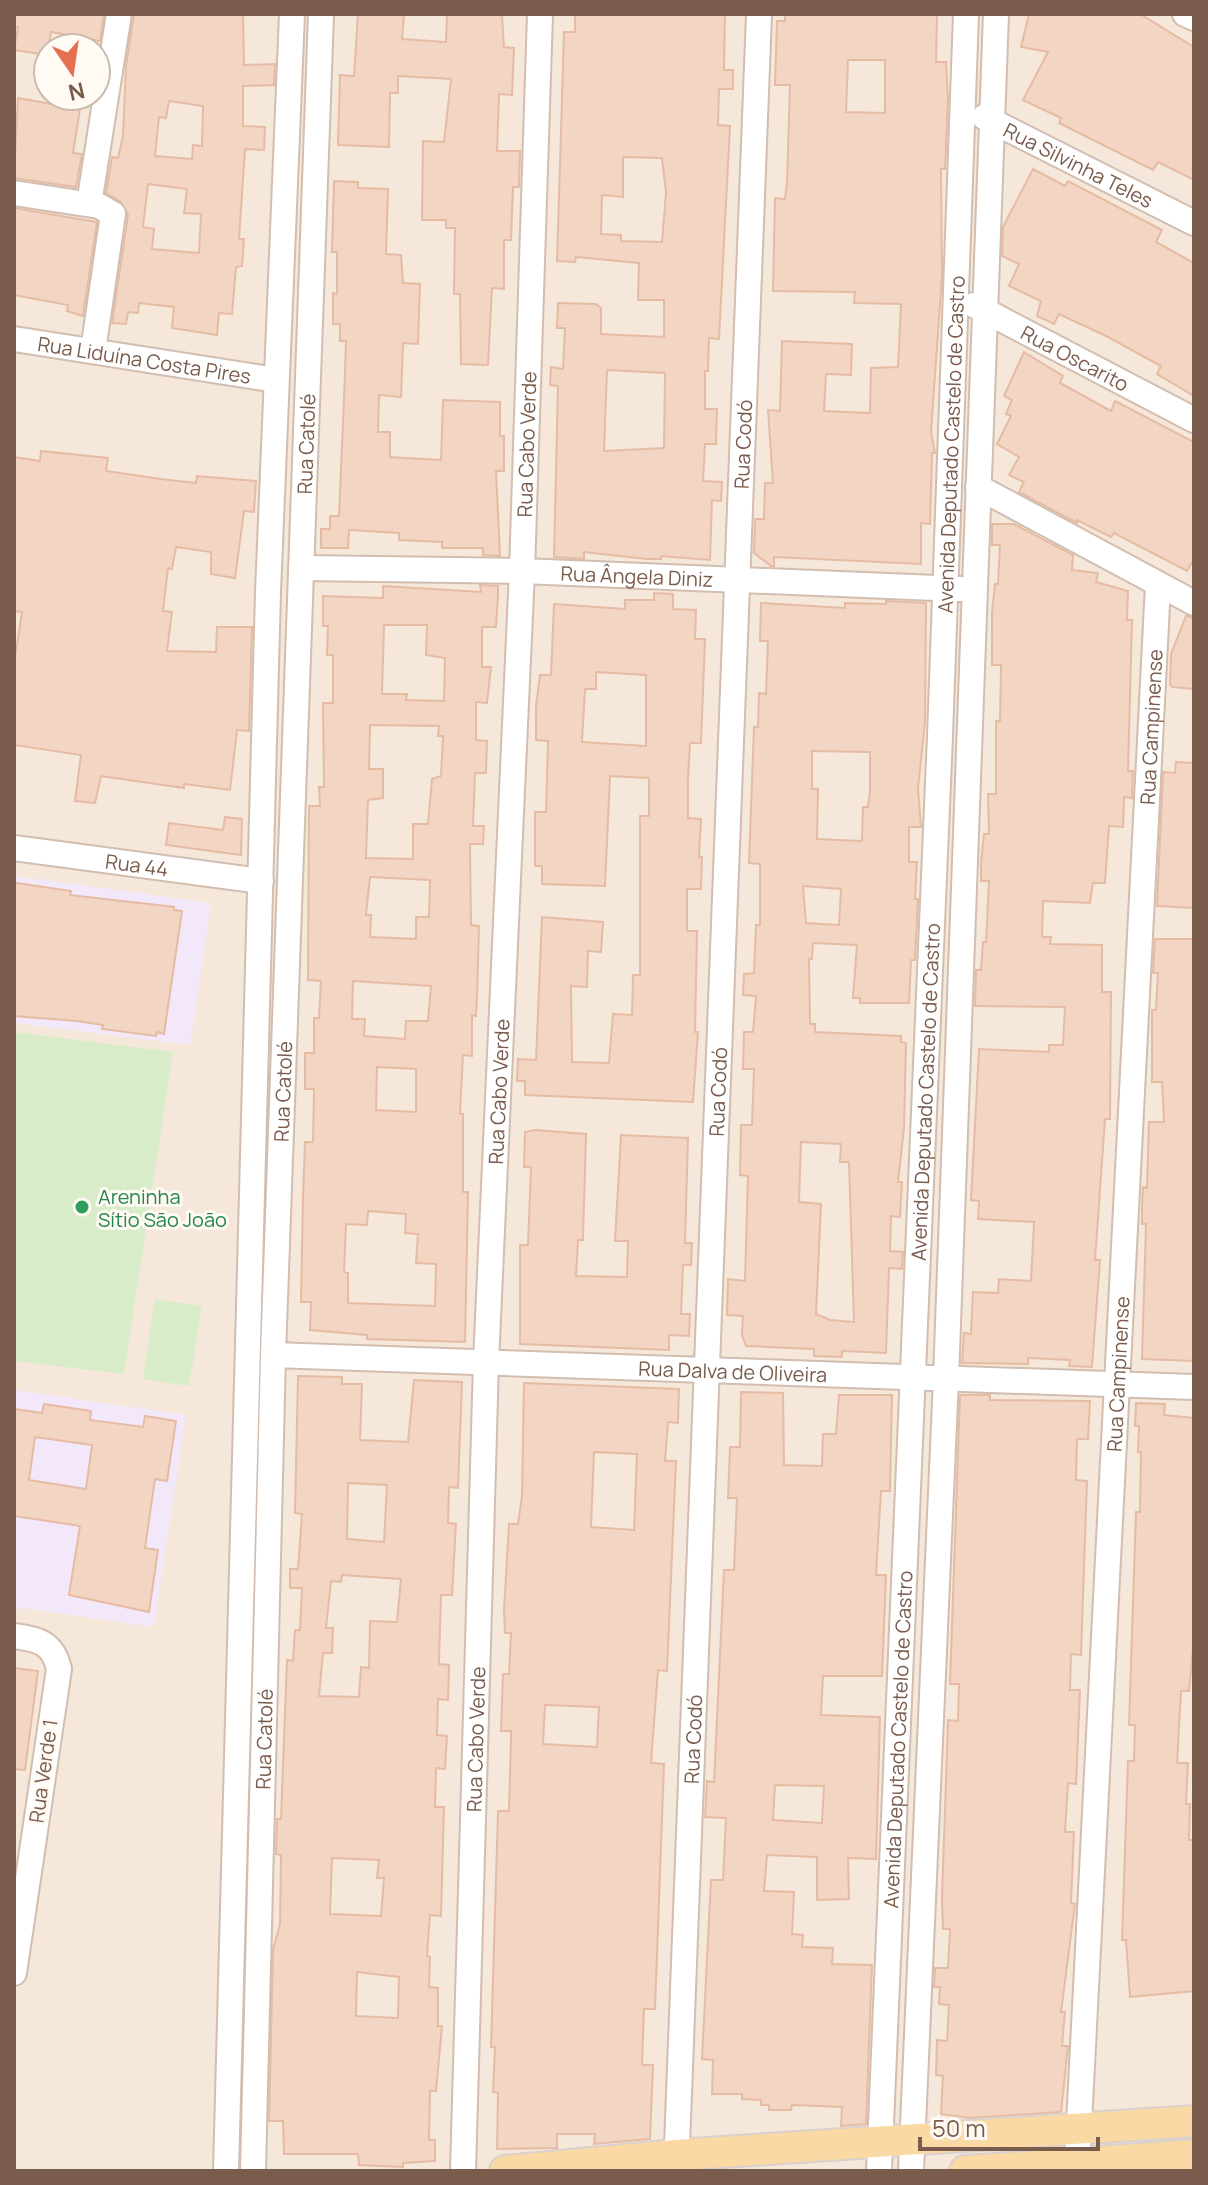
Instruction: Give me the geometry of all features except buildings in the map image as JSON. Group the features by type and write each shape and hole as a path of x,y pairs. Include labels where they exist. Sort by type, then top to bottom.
{"main road":[{"path":"505,2171 896,2157 1079,2127 1194,2121"},
{"path":"965,2171 1194,2155"}],"street":[{"path":"89,204 119,14"},
{"name":"Rua Catolé","path":"226,2171 276,380 292,14"},
{"name":"Rua Catolé","path":"253,2171 273,1355 321,14"},
{"name":"Rua Cabo Verde","path":"463,2171 486,1362 522,571 540,14"},
{"name":"Rua Codó","path":"676,2163 759,14"},
{"name":"Avenida Deputado Castelo de Castro","path":"896,2157 914,1378 966,14"},
{"name":"Avenida Deputado Castelo de Castro","path":"896,2157 946,1379 978,487 988,311 996,14"},
{"path":"1185,14 1194,18"},
{"name":"Rua Silvinha Teles","path":"963,108 1194,223"},
{"path":"14,193 89,204 113,214 93,351"},
{"path":"281,230 314,232"},
{"name":"Rua Oscarito","path":"957,298 988,311 1194,420"},
{"name":"Rua Liduína Costa Pires","path":"14,339 276,380"},
{"path":"978,487 1194,603"},
{"name":"Rua Ângela Diniz","path":"301,568 522,571 974,590"},
{"name":"Rua Campinense","path":"1077,2163 1158,585"},
{"path":"940,736 969,737"},
{"name":"Rua 44","path":"14,848 261,881"},
{"name":"Rua Dalva de Oliveira","path":"273,1355 1194,1387"},
{"name":"Rua Verde 1","path":"14,1973 59,1669 55,1650 44,1642 19,1636"}],"shaded area":[{"path":"14,14 1194,14 1194,2171 14,2171"},
{"path":"14,876 211,903 190,1045 14,1023"},
{"path":"14,1390 186,1415 154,1627 14,1607"}],"green space":[{"name":"Areninha Sítio São João","path":"14,1032 173,1052 124,1374 14,1361"},
{"path":"155,1299 202,1306 189,1386 143,1379"}],"place":[{"name":"Areninha Sítio São João","path":"82,1207"}]}
